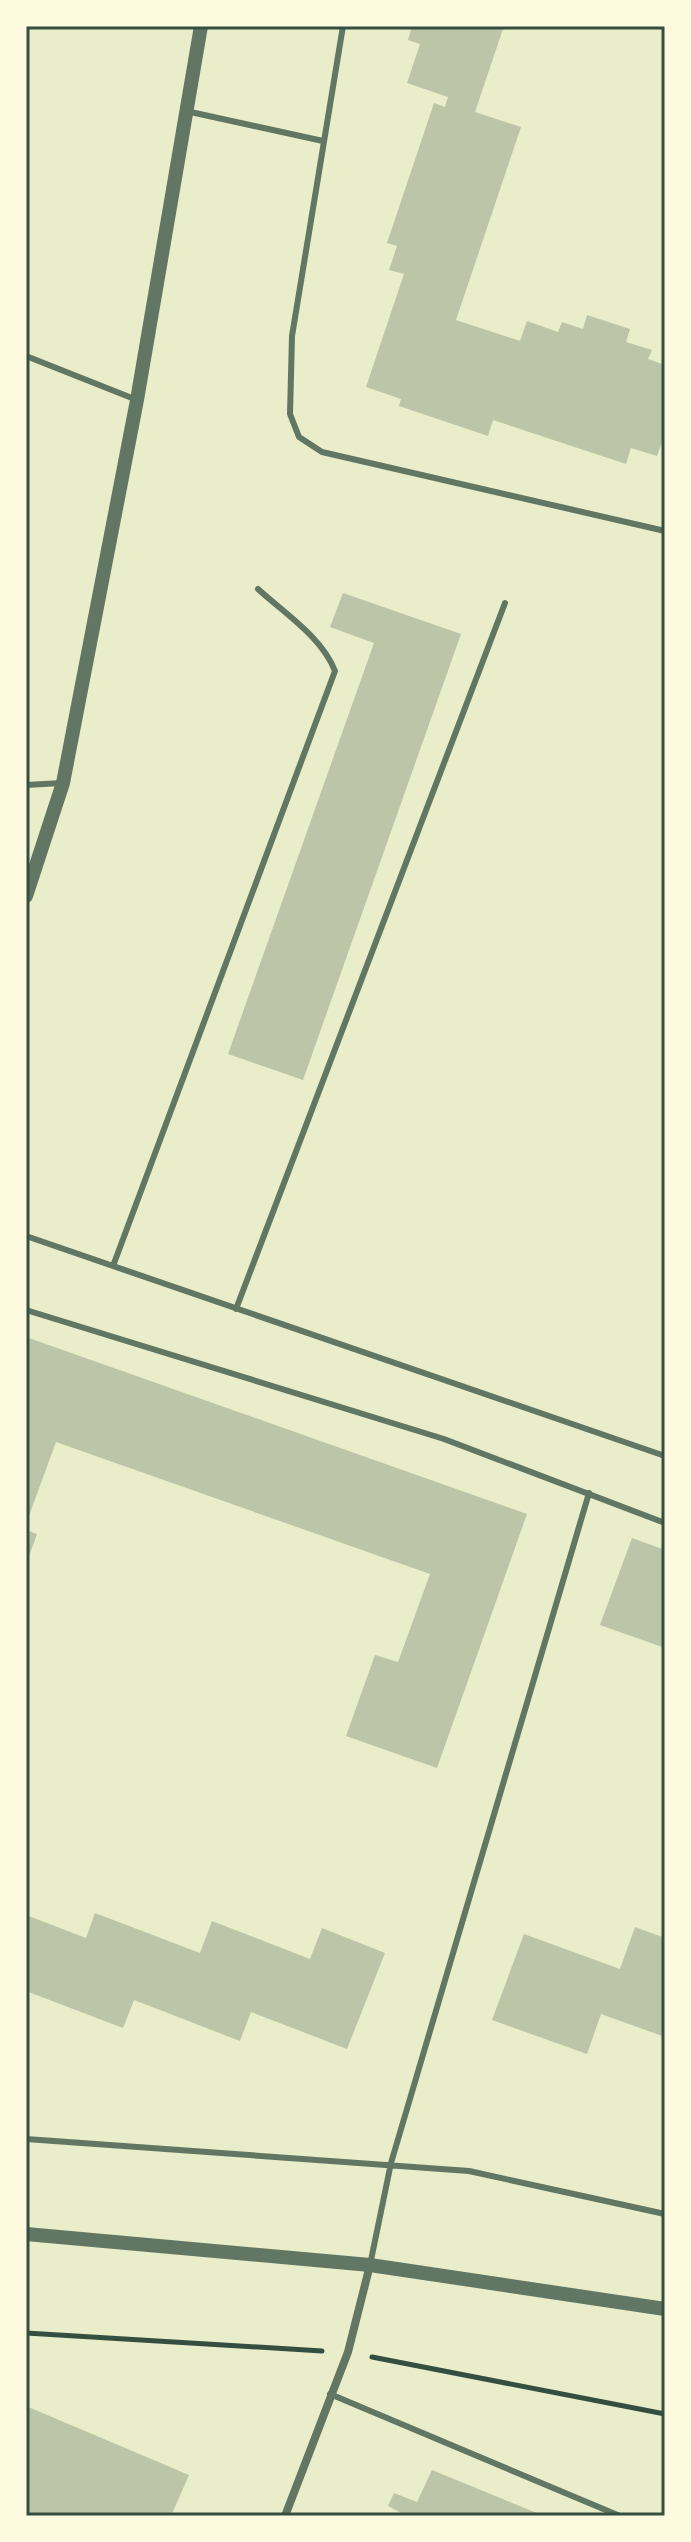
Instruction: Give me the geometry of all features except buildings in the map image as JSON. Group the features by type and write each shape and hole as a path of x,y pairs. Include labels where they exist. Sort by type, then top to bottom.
{"street":[{"path":"26,896 63,783 137,400 201,26"},
{"path":"26,2234 370,2265 665,2309"},
{"path":"285,2516 348,2352 370,2265"}],"lane":[{"path":"343,26 292,336 290,414 299,437 322,452 665,531"},
{"path":"186,111 323,141"},
{"path":"26,356 137,400"},
{"path":"113,1266 335,671 330,658 318,644 258,589"},
{"path":"236,1309 505,603"},
{"path":"26,785 63,783"},
{"path":"26,1236 665,1456"},
{"path":"26,1310 444,1439 665,1523"},
{"path":"370,2265 391,2163 589,1493"},
{"path":"26,2139 469,2171 665,2214"},
{"path":"330,2394 620,2516"}]}
